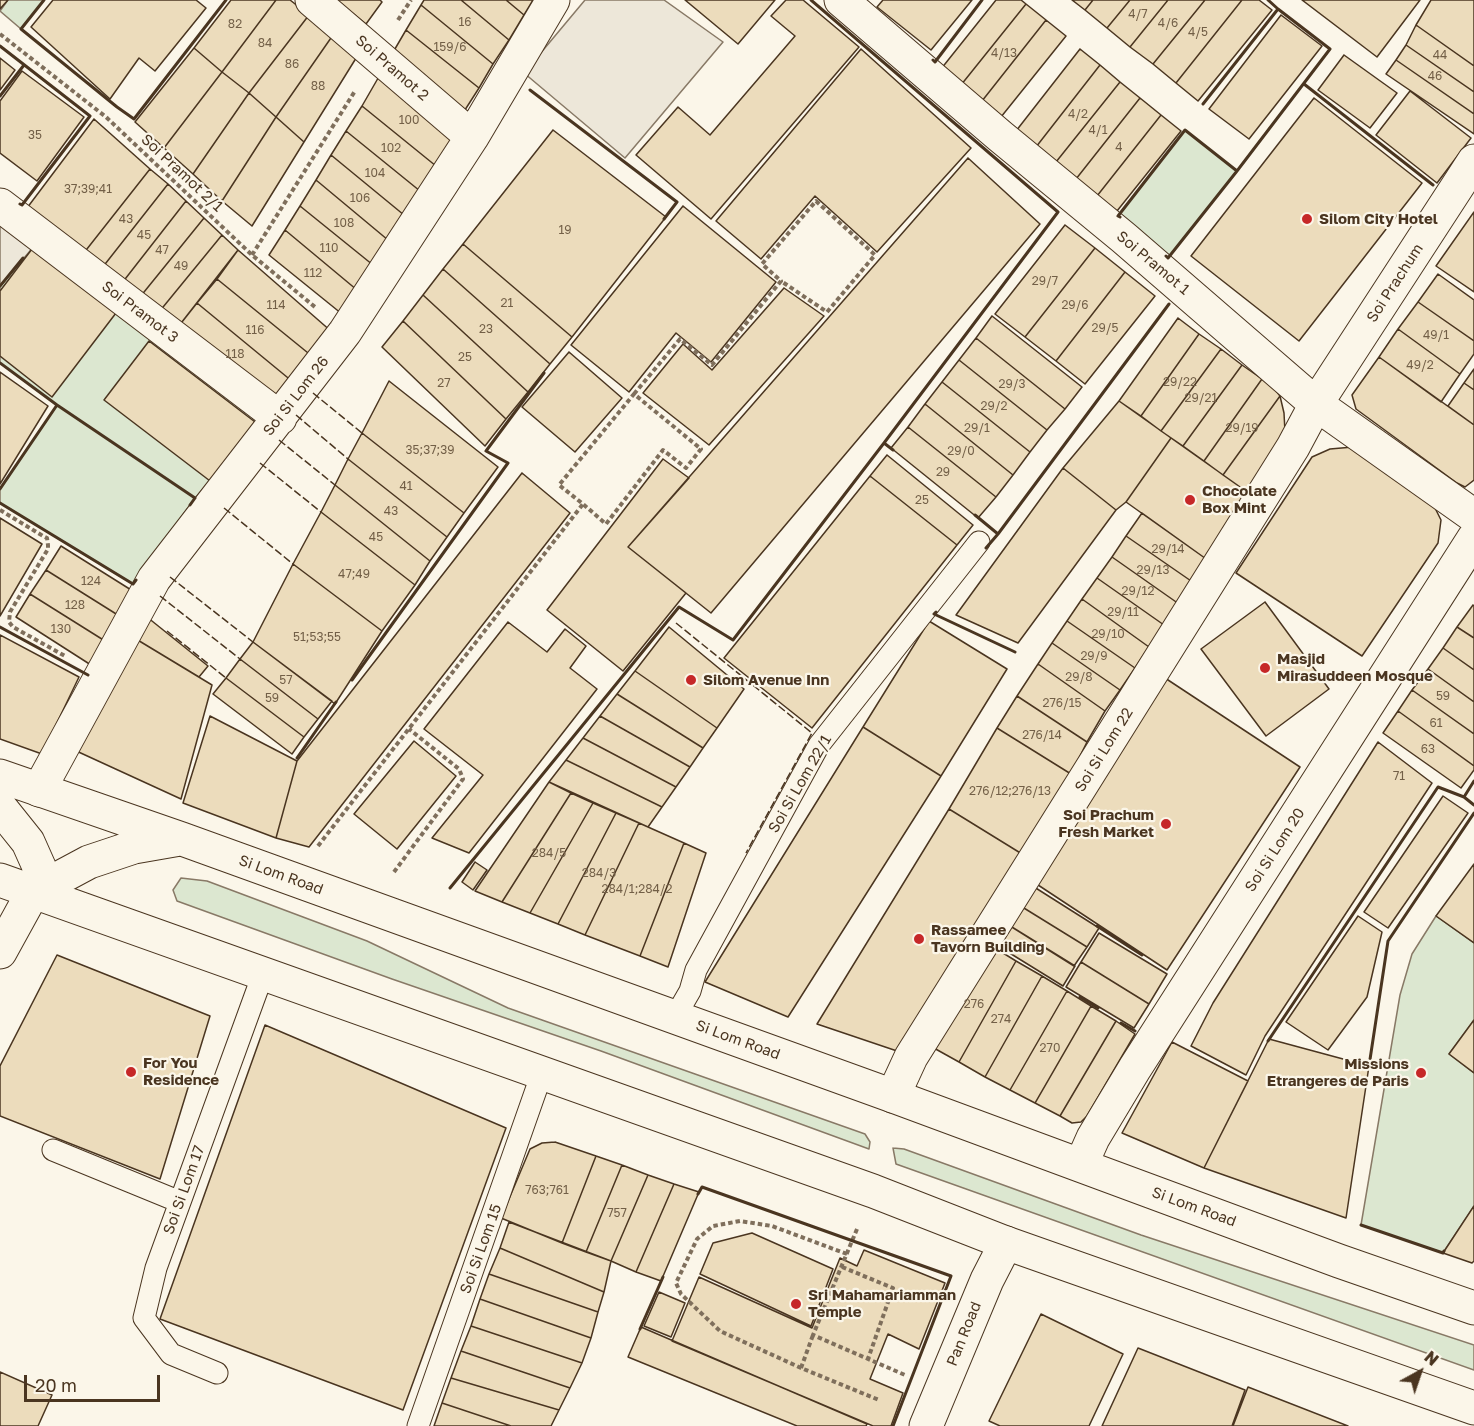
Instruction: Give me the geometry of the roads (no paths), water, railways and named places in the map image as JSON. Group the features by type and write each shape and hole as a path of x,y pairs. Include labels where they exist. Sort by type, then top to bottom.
{"street":[{"name":"Soi Pramot 2","path":"312,0 472,137"},
{"name":"Soi Si Lom 26","path":"39,790 158,574 345,332 472,137 553,0"},
{"name":"Soi Pramot 1","path":"840,0 1132,245 1316,404 1474,516"},
{"name":"Soi Prachum","path":"1316,404 1474,161"},
{"name":"Soi Pramot 3","path":"0,205 280,418"},
{"name":"Soi Si Lom 22","path":"893,1096 911,1057 1281,467 1316,404"},
{"name":"Soi Si Lom 20","path":"1081,1165 1093,1138 1135,1068 1474,538"},
{"name":"Si Lom Road","path":"0,776 182,839 893,1096 1328,1257 1474,1308"},
{"path":"0,807 28,842 40,869 33,892 0,952"},
{"path":"33,892 89,862 134,847 182,839"},
{"path":"0,880 873,1191 1006,1243 1474,1408"},
{"name":"Pan Road","path":"926,1426 987,1280 1006,1243"}],"lane":[{"name":"Soi Si Lom 22/1","path":"675,1017 690,991 696,970 819,745 979,542"},
{"name":"Soi Si Lom 17","path":"217,1373 171,1354 144,1318 156,1268 263,974"},
{"name":"Soi Si Lom 15","path":"418,1426 542,1072"},
{"path":"53,1150 180,1202"}],"place":[{"name":"Silom City Hotel","path":"1307,219"},
{"name":"Chocolate Box Mint","path":"1190,500"},
{"name":"Masjid Mirasuddeen Mosque","path":"1265,668"},
{"name":"Silom Avenue Inn","path":"691,680"},
{"name":"Soi Prachum Fresh Market","path":"1166,824"},
{"name":"Rassamee Tavorn Building","path":"919,939"},
{"name":"For You Residence","path":"131,1072"},
{"name":"Missions Etrangeres de Paris","path":"1421,1073"},
{"name":"Sri Mahamariamman Temple","path":"796,1304"}]}
